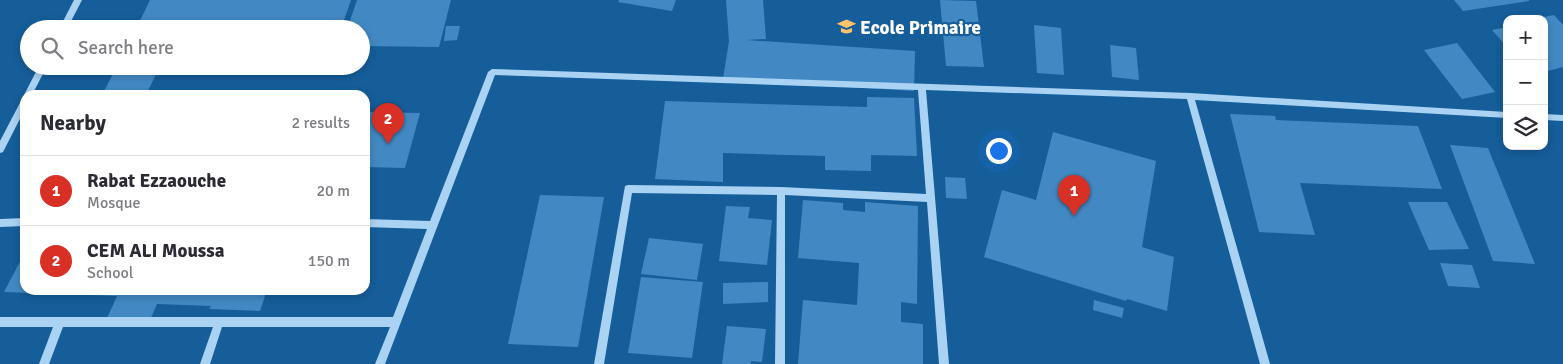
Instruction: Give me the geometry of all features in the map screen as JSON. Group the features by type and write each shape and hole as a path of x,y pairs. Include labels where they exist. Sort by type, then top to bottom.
{"street":[{"path":"68,20 78,0"},
{"path":"380,364 492,72 1190,96 1503,114"},
{"path":"31,90 38,75"},
{"path":"922,87 944,364"},
{"path":"1190,96 1265,364"},
{"path":"0,149 20,111"},
{"path":"1548,117 1563,118"},
{"path":"599,364 628,189 781,191 931,198"},
{"path":"780,364 781,191"},
{"path":"0,223 20,222"},
{"path":"370,223 434,224"},
{"path":"0,322 396,322"},
{"path":"44,364 60,322"},
{"path":"205,364 219,322"}],"building":[{"path":"150,0 351,0 344,20 140,20"},
{"path":"357,0 451,0 439,47 370,46 370,20 350,20"},
{"path":"619,0 676,0 672,11 618,2"},
{"path":"726,0 763,0 766,39 746,40 915,51 914,91 723,79 729,41"},
{"path":"940,0 976,1 984,67 946,66"},
{"path":"1454,0 1529,0 1529,1 1463,11"},
{"path":"1554,15 1563,25 1563,67 1548,71 1548,60 1548,16"},
{"path":"1034,25 1061,28 1064,75 1037,73"},
{"path":"446,26 460,26 457,40 444,41"},
{"path":"1503,28 1503,42 1492,30"},
{"path":"1457,43 1495,92 1462,99 1424,50"},
{"path":"1110,45 1136,48 1139,80 1112,77"},
{"path":"112,75 156,75 148,90 105,90"},
{"path":"867,97 914,98 917,156 871,155 871,171 825,170 825,156 723,153 723,182 655,179 665,101 867,107"},
{"path":"370,112 420,113 405,168 370,167"},
{"path":"1230,114 1275,116 1276,120 1418,126 1442,189 1300,183 1315,235 1259,232"},
{"path":"1053,132 1156,161 1142,247 1174,257 1167,311 1127,299 1126,301 984,257 1002,190 1036,200"},
{"path":"1450,145 1488,148 1535,264 1493,261"},
{"path":"945,177 965,178 967,199 946,198"},
{"path":"540,195 604,197 578,347 508,344"},
{"path":"803,200 843,203 843,210 865,212 865,202 918,206 917,304 901,302 901,322 923,324 923,364 798,364 803,300 857,305 859,263 798,258"},
{"path":"1408,202 1447,202 1469,249 1429,250"},
{"path":"726,206 750,207 748,218 772,220 767,265 719,261"},
{"path":"649,238 703,244 697,280 641,274"},
{"path":"20,262 20,293 4,292"},
{"path":"1440,263 1472,265 1480,288 1448,286"},
{"path":"641,277 703,282 692,358 628,353"},
{"path":"768,282 768,302 723,304 723,283"},
{"path":"89,295 265,295 260,311 209,309 211,306 157,304 150,320 107,318 117,296"},
{"path":"1094,300 1124,308 1122,318 1093,310"},
{"path":"727,326 766,329 762,362 751,361 751,364 722,364"}],"place":[{"name":"Ecole Primaire","path":"846,27"},
{"name":"CEM ALI Moussa","path":"388,144"},
{"name":"Rabat Ezzaouche","path":"1074,216"}]}
